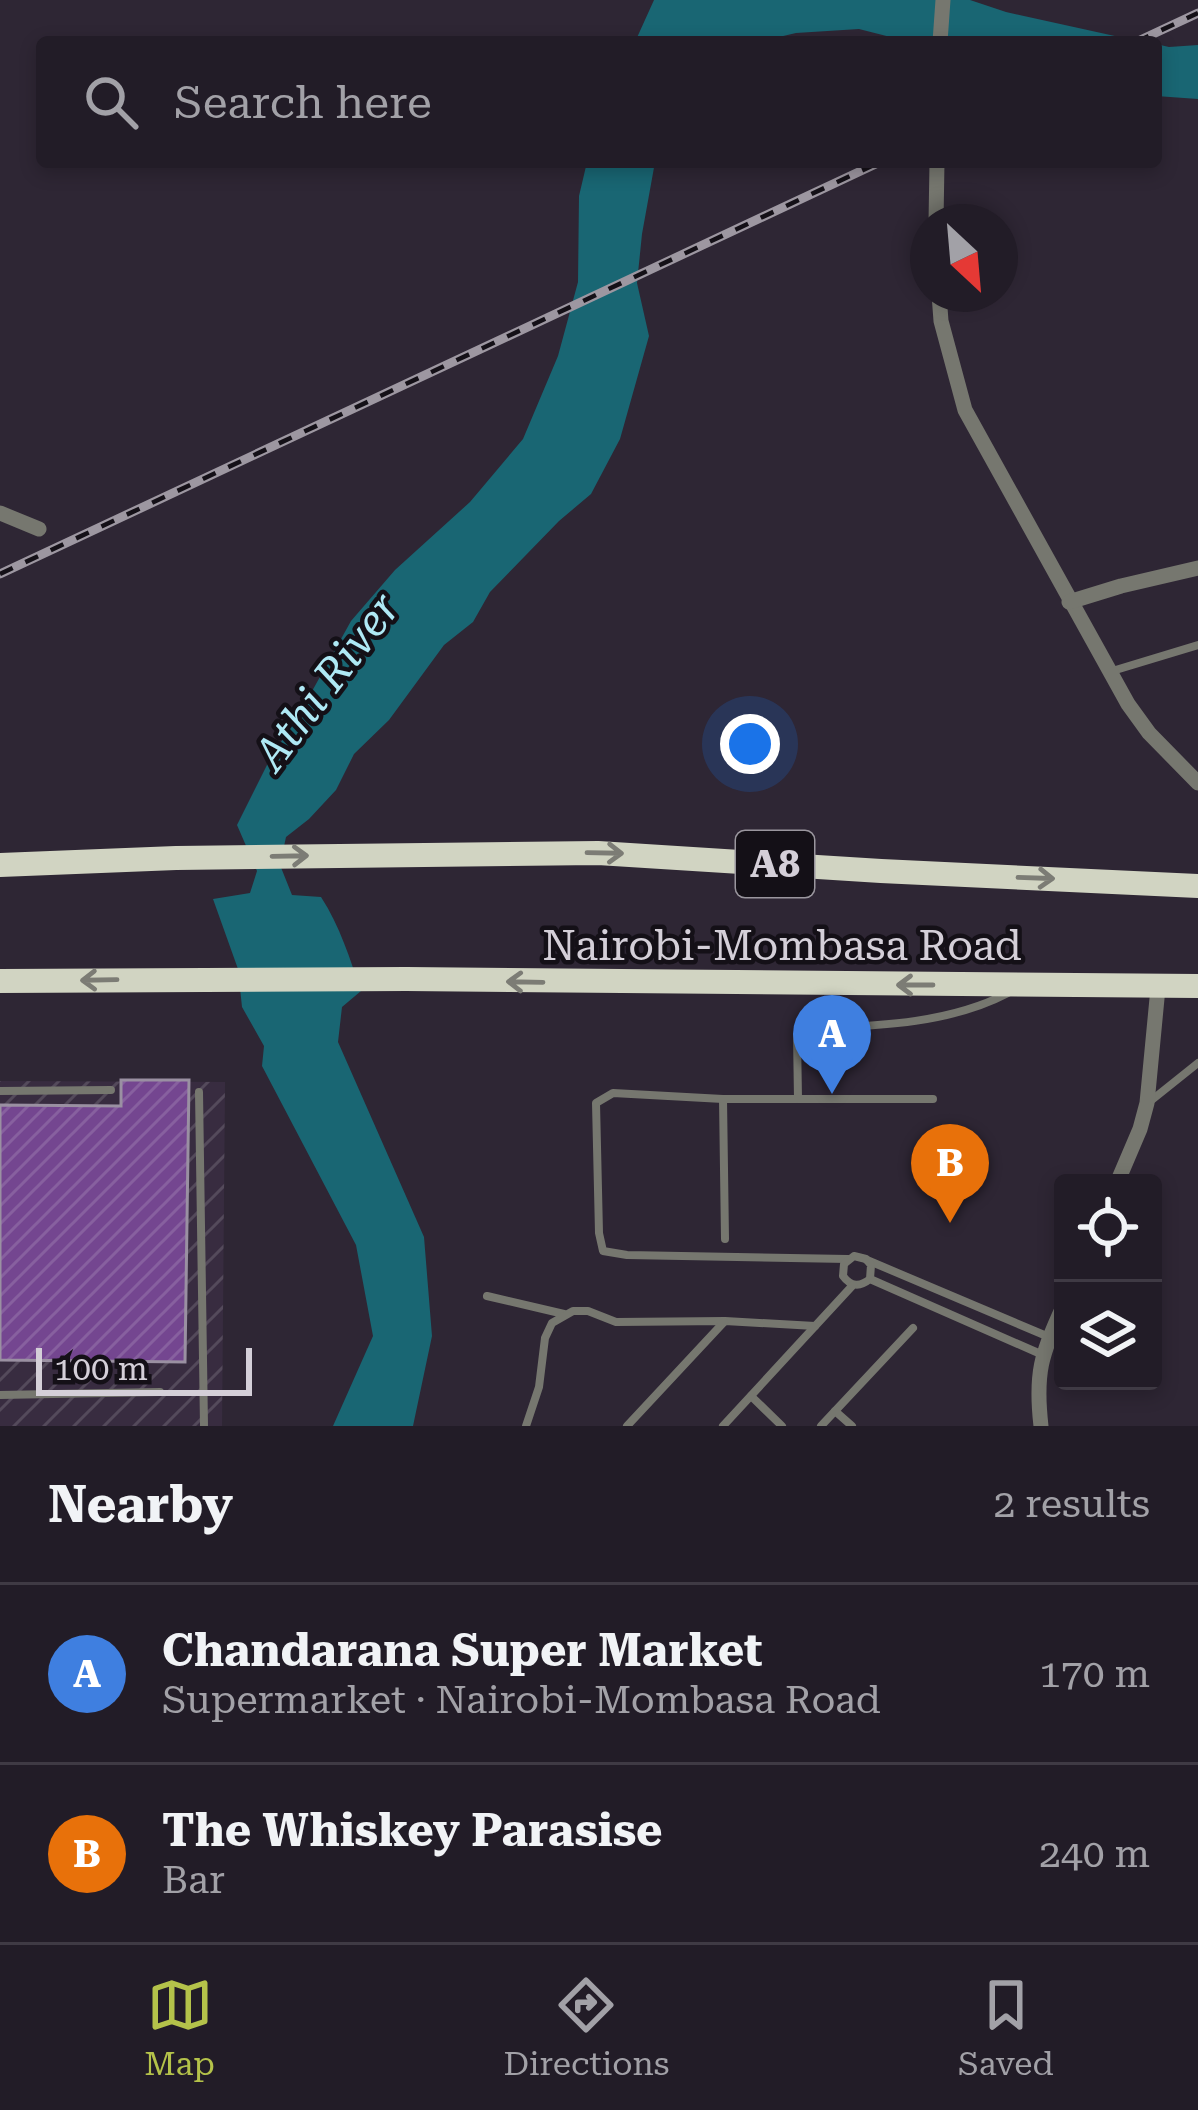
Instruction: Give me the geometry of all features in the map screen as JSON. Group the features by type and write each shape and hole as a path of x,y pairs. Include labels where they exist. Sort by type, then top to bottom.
{"highway":[{"name":"A8","path":"0,865 176,858 646,854 1198,886"},
{"name":"Nairobi-Mombasa Road","path":"0,981 1198,986"}],"street":[{"path":"940,36 943,0"},
{"path":"936,204 937,168"},
{"path":"940,312 965,410 1070,602 1149,733 1198,783"},
{"path":"0,513 39,529"},
{"path":"1070,602 1198,568"},
{"path":"1121,1174 1147,1103 1158,988"},
{"path":"1041,1426 1039,1366 1054,1326"}],"lane":[{"path":"1109,672 1198,645"},
{"path":"798,1099 797,1035 804,1029 884,1025 980,1007 1021,986"},
{"path":"1147,1103 1198,1063"},
{"path":"0,1091 111,1090"},
{"path":"199,1091 204,1426"},
{"path":"933,1099 723,1099 613,1093 596,1103 603,1251 854,1256 1049,1337"},
{"path":"723,1099 724,1239"},
{"path":"848,1259 842,1270 853,1285"},
{"path":"724,1426 853,1285 869,1279 871,1265 866,1259"},
{"path":"869,1279 1043,1354"},
{"path":"488,1296 566,1314"},
{"path":"526,1426 539,1387 545,1338 552,1323 566,1314 583,1310 616,1322 815,1326"},
{"path":"627,1426 725,1321"},
{"path":"820,1426 913,1328"},
{"path":"0,1395 160,1392"},
{"path":"751,1396 782,1426"},
{"path":"835,1411 852,1426"}],"shaded area":[{"path":"0,1081 225,1082 222,1426 0,1426"}],"water":[{"path":"654,0 970,0 1115,36 886,36 859,29 783,36 638,36"},
{"path":"1162,45 1198,45 1198,99 1162,96"},
{"name":"Athi River","path":"586,168 654,168 637,283 649,336 620,439 591,494 490,592 473,622 444,645 389,720 354,754 336,790 286,837 280,865 292,895 321,897 344,943 361,991 342,1007 338,1042 424,1237 432,1336 413,1426 333,1426 373,1336 356,1245 262,1066 264,1046 242,1007 238,969 213,899 250,893 257,871 237,825 351,621 395,570 470,502 523,439 558,356 578,282 579,196"}],"building":[{"path":"121,1080 189,1080 185,1362 0,1360 0,1105 121,1106"}],"railway":[{"path":"1149,36 1198,13"},
{"path":"0,574 867,168"}],"place":[{"name":"Chandarana Super Market","path":"832,1094"},
{"name":"The Whiskey Parasise","path":"950,1223"}]}
